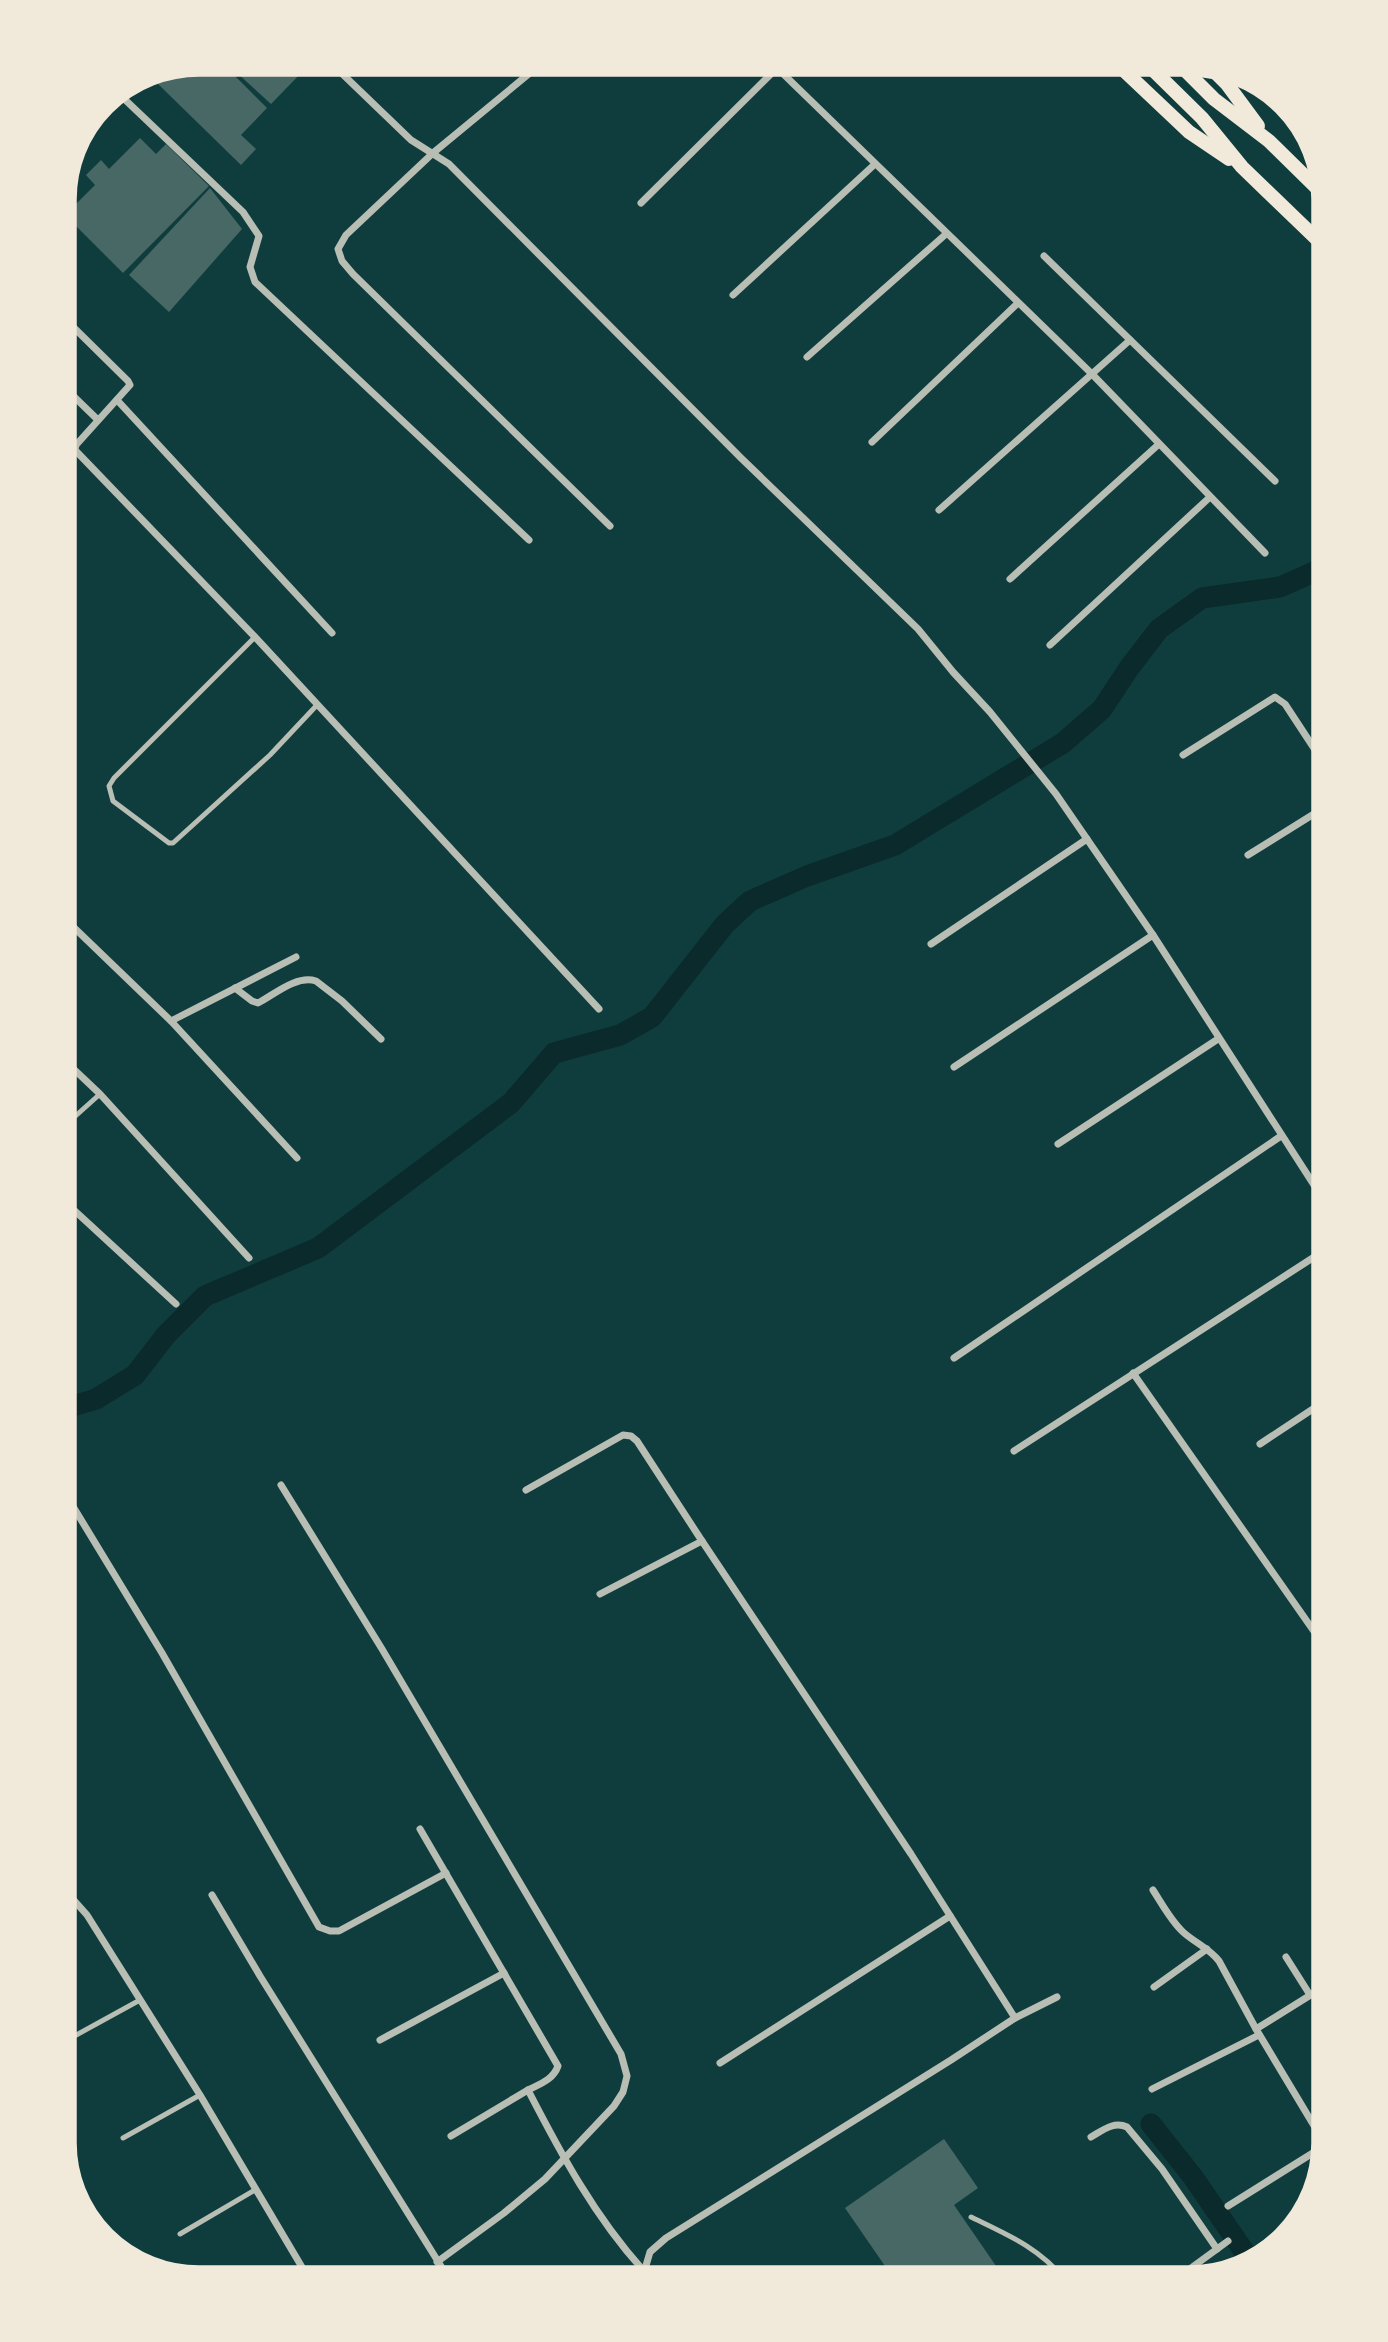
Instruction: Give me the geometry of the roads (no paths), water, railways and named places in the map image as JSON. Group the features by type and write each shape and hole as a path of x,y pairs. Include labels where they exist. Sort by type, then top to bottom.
{"main road":[{"path":"1130,76 1189,132 1242,167"},
{"path":"1159,76 1202,118 1242,167 1313,235"},
{"path":"1191,76 1214,99 1269,141 1311,182"},
{"path":"1223,81 1269,141"}],"street":[{"path":"345,76 411,140 449,164 722,438 918,629 1056,794 1153,935 1313,1184"},
{"path":"526,76 433,153 346,235 338,249 342,261 610,526"},
{"path":"641,203 763,76"},
{"path":"785,76 1092,374 1265,553"},
{"path":"125,100 243,212 259,236 250,267 255,282 529,540"},
{"path":"733,295 875,164"},
{"path":"807,357 946,234"},
{"path":"1044,256 1275,481"},
{"path":"872,442 1018,303"},
{"path":"76,330 128,381 129,387 76,445"},
{"path":"939,510 1130,340"},
{"path":"76,399 97,419"},
{"path":"117,400 332,633"},
{"path":"1010,579 1159,444"},
{"path":"76,451 255,637 599,1009"},
{"path":"1050,645 1210,497"},
{"path":"1183,755 1275,697 1285,704 1313,747"},
{"path":"1248,855 1313,814"},
{"path":"931,944 1087,839"},
{"path":"76,929 171,1021 297,1158"},
{"path":"954,1067 1153,935"},
{"path":"171,1021 296,957"},
{"path":"235,988 258,1003 296,981 311,979 342,1002 381,1039"},
{"path":"1058,1144 1218,1039"},
{"path":"76,1071 100,1094 249,1258"},
{"path":"954,1358 1282,1136"},
{"path":"75,1211 176,1304"},
{"path":"1014,1451 1313,1258"},
{"path":"1133,1373 1313,1630"},
{"path":"1259,1444 1313,1409"},
{"path":"526,1490 623,1435 631,1436 637,1441 1015,2018"},
{"path":"281,1485 382,1649 621,2054 627,2076 623,2092 614,2106 564,2159 504,2213 437,2262"},
{"path":"75,1510 162,1653 319,1927 339,1931 446,1873"},
{"path":"600,1594 702,1541"},
{"path":"420,1829 558,2066 549,2079 451,2136"},
{"path":"1153,1890 1177,1925 1219,1961 1313,2126"},
{"path":"212,1895 440,2266"},
{"path":"75,1902 87,1915 200,2095 301,2266"},
{"path":"720,2063 950,1916"},
{"path":"1154,1987 1207,1949"},
{"path":"1286,1956 1310,1995"},
{"path":"380,2040 504,1973"},
{"path":"1152,2089 1258,2032 1313,1993"},
{"path":"644,2266 650,2252 666,2238 1015,2018 1057,1997"},
{"path":"528,2090 564,2159 604,2222 640,2266"},
{"path":"1091,2137 1113,2125 1127,2127 1162,2169 1217,2249"},
{"path":"1227,2206 1312,2153"},
{"path":"1193,2267 1228,2241"}],"lane":[{"path":"255,637 114,778 109,786 113,801 169,843 173,842 270,755 317,705"},
{"path":"76,1116 100,1094"},
{"path":"75,2036 140,2000"},
{"path":"123,2138 200,2095"},
{"path":"180,2234 256,2189"},
{"path":"971,2217 1014,2237 1040,2253 1053,2267"}],"waterway":[{"path":"75,1405 96,1399 135,1375 166,1335 205,1296 318,1248 511,1103 554,1053 620,1035 652,1017 725,924 750,901 807,876 895,845 1063,743 1102,709 1159,629 1202,598 1280,587 1313,572"},
{"path":"1151,2124 1193,2177 1245,2253"}]}
